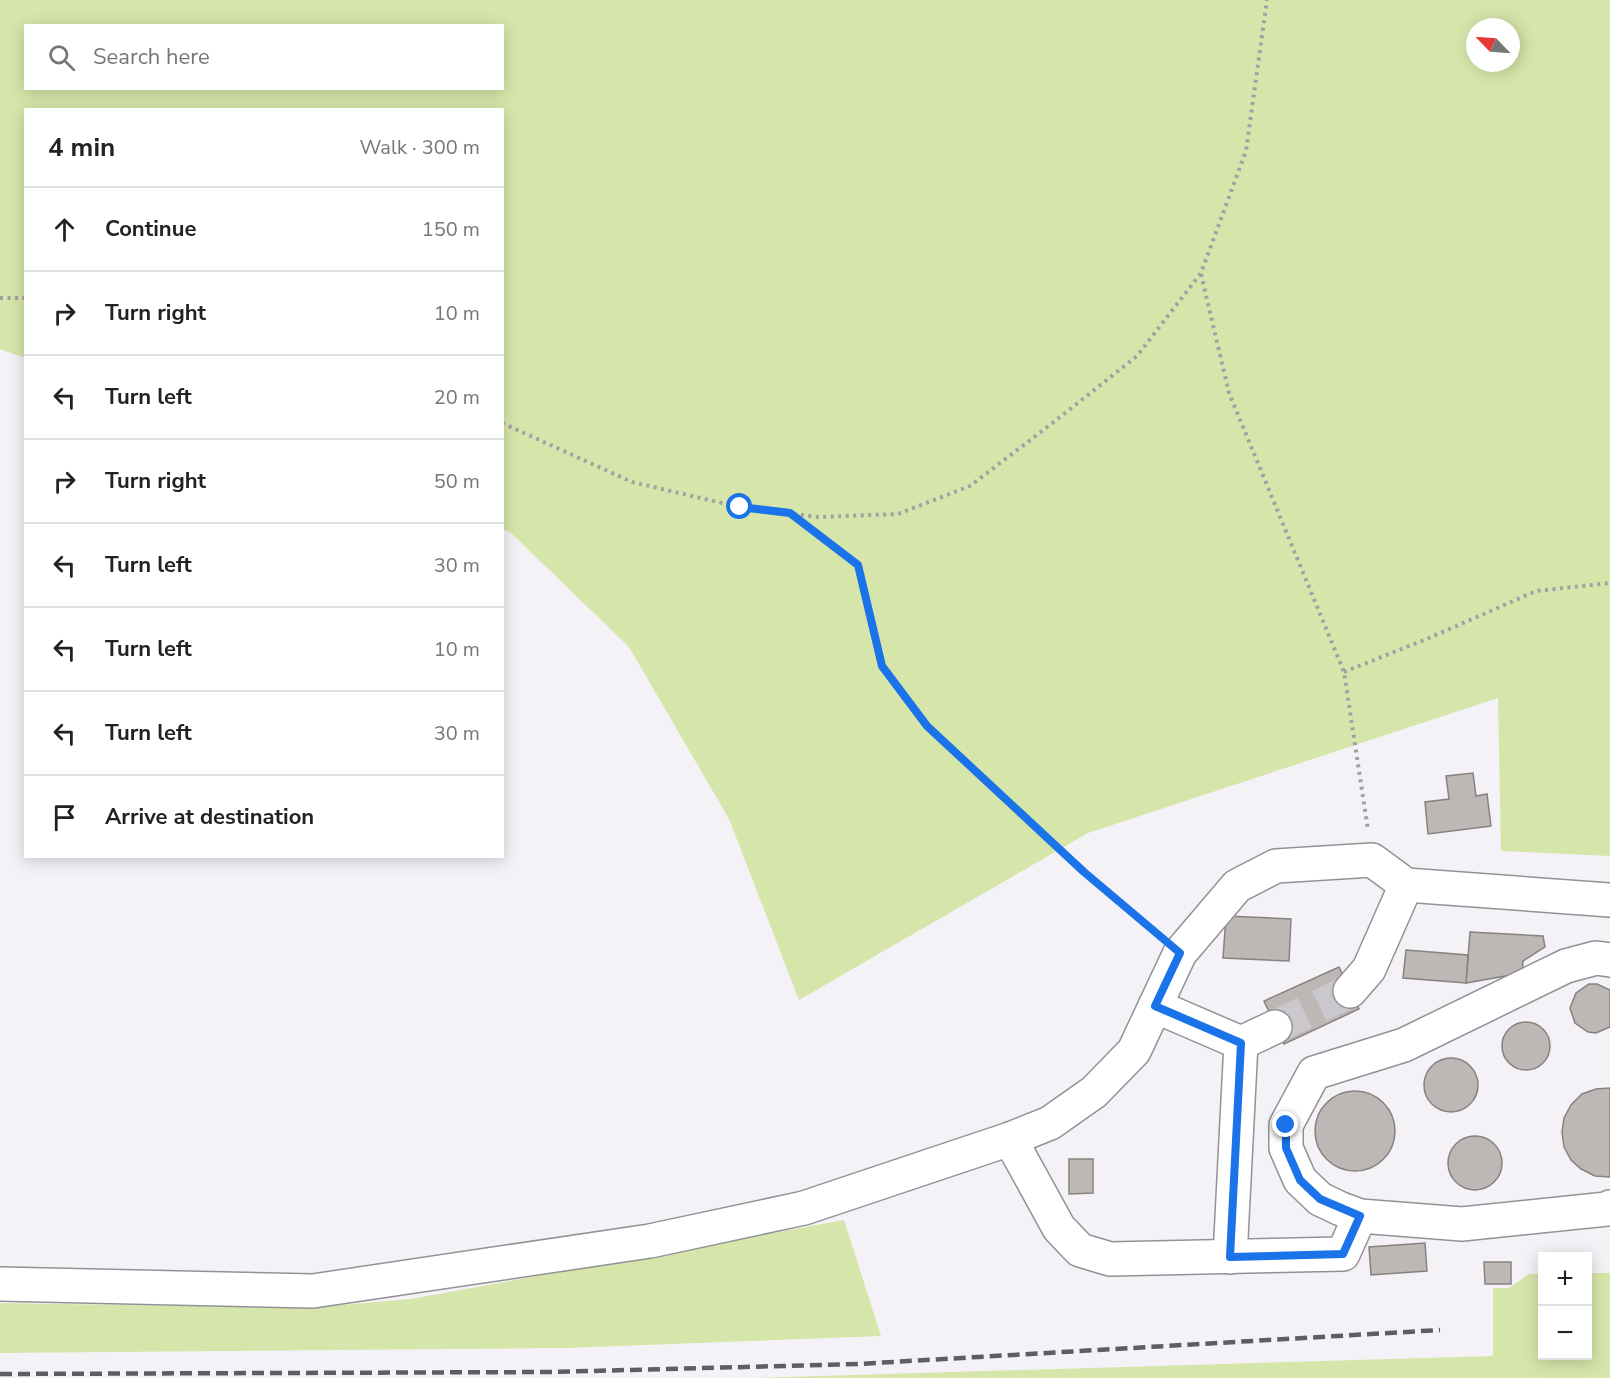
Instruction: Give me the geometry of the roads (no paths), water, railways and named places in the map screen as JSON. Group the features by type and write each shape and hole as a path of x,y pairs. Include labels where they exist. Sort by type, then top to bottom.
{"lane":[{"path":"0,1284 302,1291 325,1289 650,1241 804,1208 1010,1139 1050,1123 1094,1092 1134,1051 1180,953 1237,886 1276,866 1372,860 1406,885 1610,900"},
{"path":"1350,991 1369,969 1406,885"},
{"path":"1610,960 1596,958 1566,966 1404,1045 1314,1073 1286,1125 1286,1148 1300,1180 1320,1199 1360,1216 1462,1224 1610,1207"},
{"path":"1155,1006 1241,1043 1275,1027"},
{"path":"1230,1257 1241,1043"},
{"path":"1010,1139 1059,1228 1080,1250 1110,1259 1343,1254 1360,1216"}],"tunnel":[{"path":"1275,1027 1350,991"}],"railway":[{"path":"0,1374 551,1372 858,1364 1440,1330"}]}
